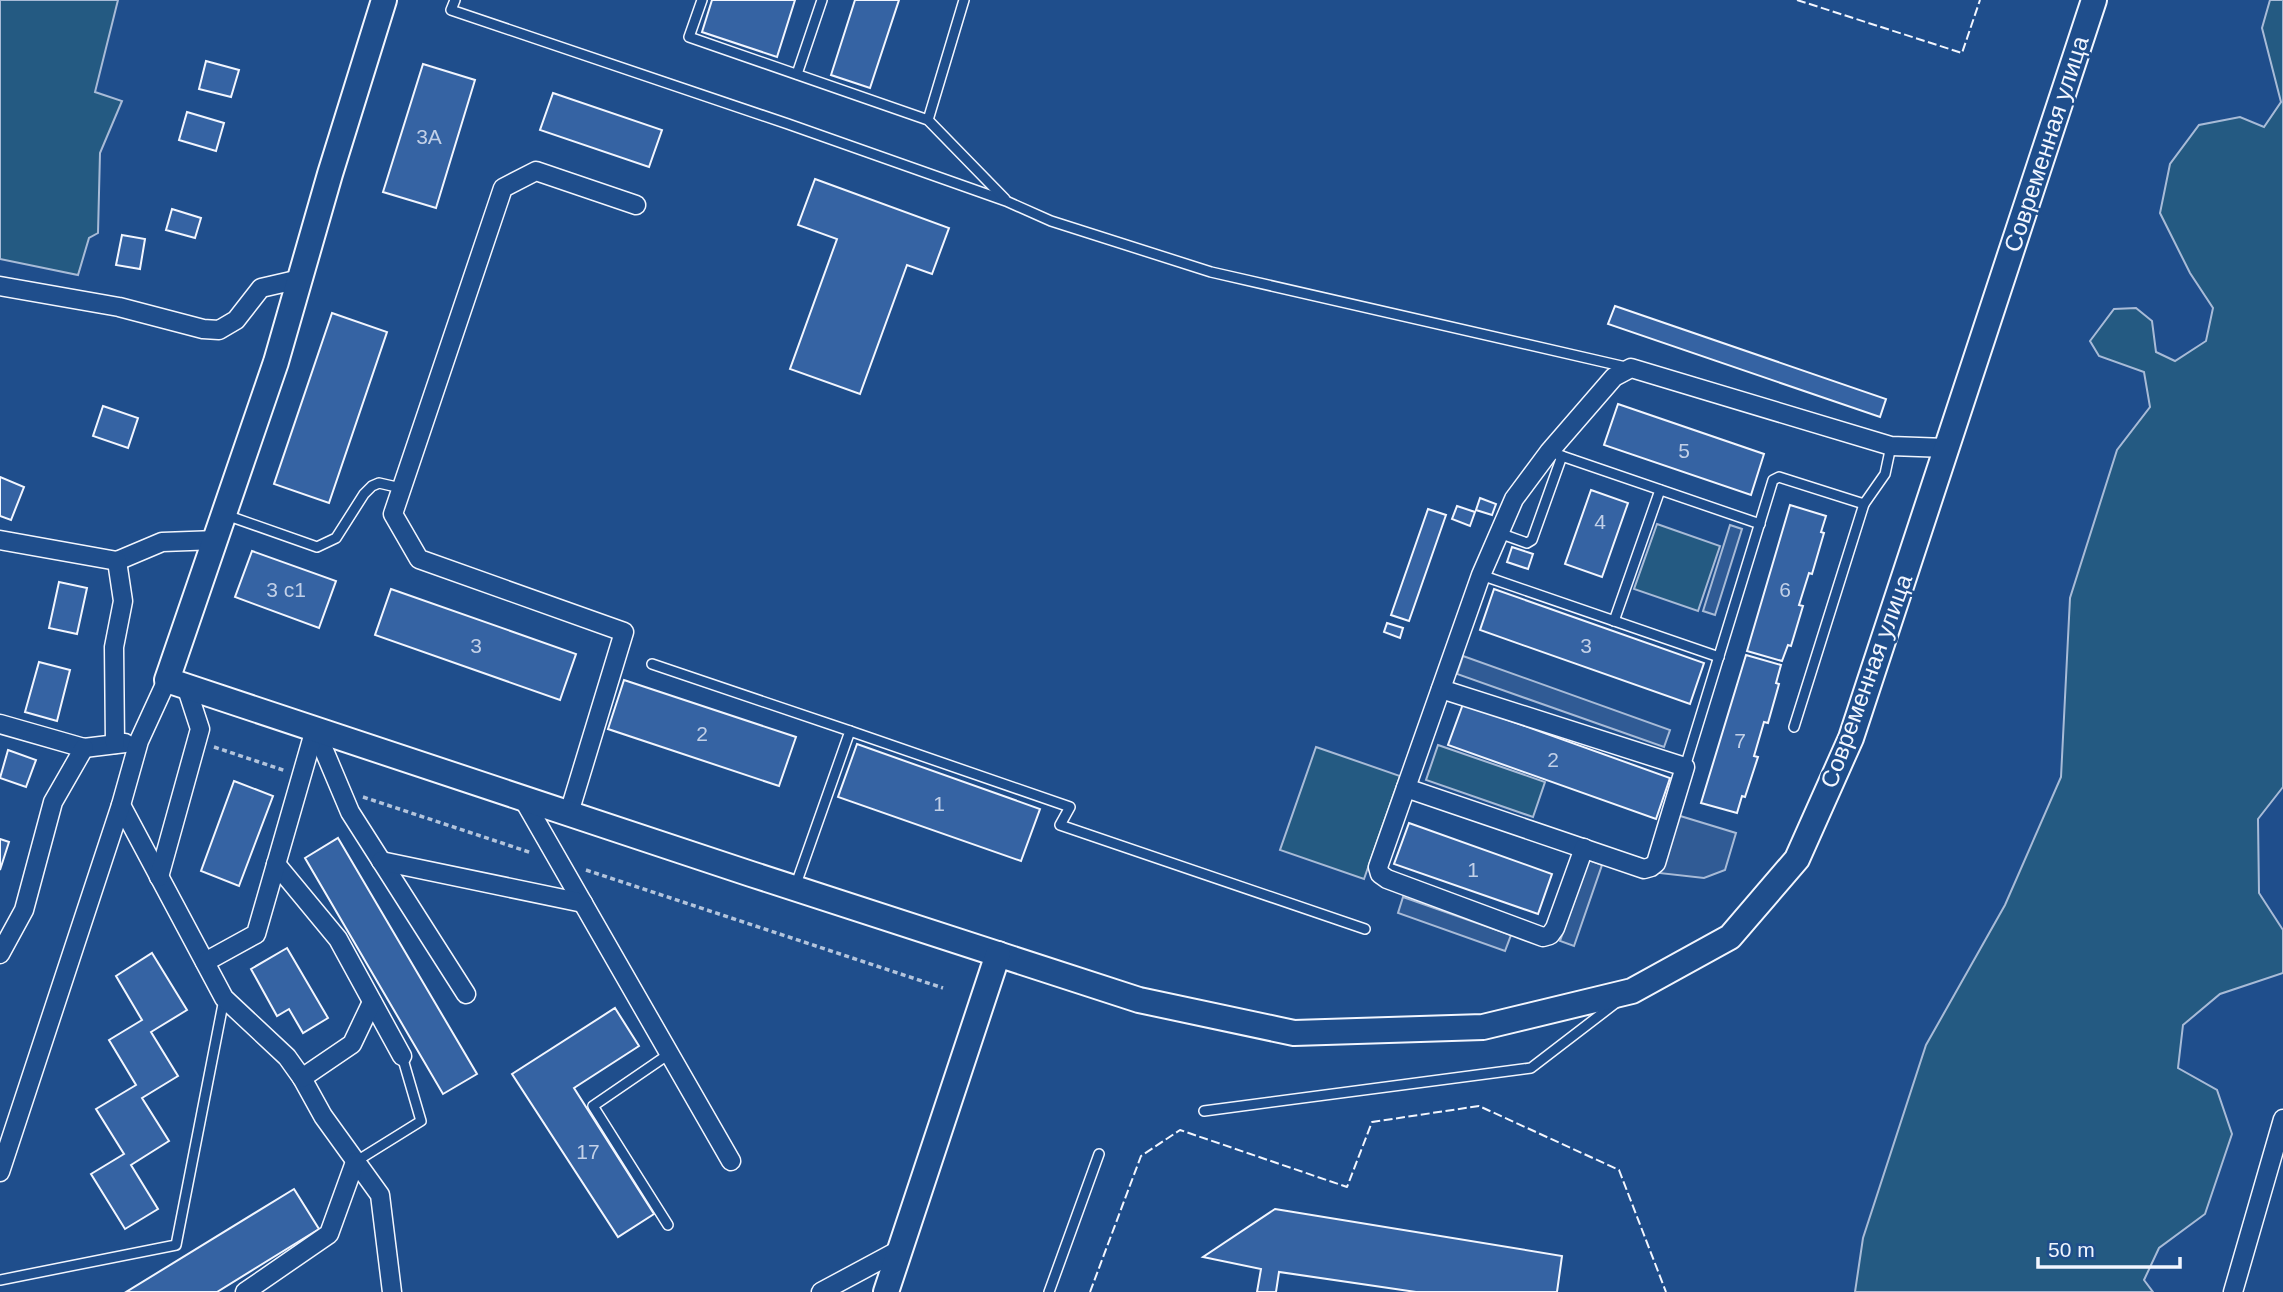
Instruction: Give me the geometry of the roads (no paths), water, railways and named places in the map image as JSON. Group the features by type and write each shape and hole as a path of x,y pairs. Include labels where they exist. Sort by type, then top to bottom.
{"street":[{"path":"0,1172 121,806 139,741 177,683 217,540 276,362 384,0"},
{"name":"Современная улица","path":"177,683 795,889 1139,1000 1294,1033 1483,1027 1632,990 1730,937 1797,859 1851,738 2094,0"},
{"path":"569,813 625,632 419,559 393,513 503,188 536,171 636,205"},
{"path":"0,286 119,307 203,329 219,330 236,320 261,288 300,279"},
{"path":"1584,848 1555,928 1550,935 1543,937 1387,879 1380,874 1378,867 1481,575 1514,499 1555,454 1614,377 1632,368 1891,446 1946,448"},
{"path":"0,540 117,561 162,542 217,540"},
{"path":"115,744 114,647 123,601 117,561"},
{"path":"159,877 200,729 177,683"},
{"path":"1406,788 1644,869 1656,863 1685,766 1441,689"},
{"path":"0,724 84,748 139,741"},
{"path":"315,729 350,812 466,994"},
{"path":"205,961 256,934 315,729"},
{"path":"0,954 24,910 53,802 84,748"},
{"path":"522,797 731,1161"},
{"path":"121,806 224,998 287,1057 323,1116 380,1195 392,1292"},
{"path":"381,861 583,903"},
{"path":"276,864 338,939 402,1056"},
{"path":"886,1292 998,954"},
{"path":"302,1078 352,1044 372,1002"},
{"path":"2233,1292 2283,1119"},
{"path":"249,1291 329,1234 355,1162"},
{"path":"821,1292 901,1249"}],"lane":[{"path":"455,0 451,10 788,124 1006,201 1051,221 1211,272 1632,368"},
{"path":"702,0 689,37 928,120 1006,201"},
{"path":"797,74 822,0"},
{"path":"928,120 964,0"},
{"path":"1794,727 1864,503 1885,474 1891,446"},
{"path":"1499,533 1527,543 1532,540 1555,454 1760,524"},
{"path":"1685,766 1776,477 1864,503"},
{"path":"225,515 317,547 336,538 372,486 379,483 401,488"},
{"path":"1614,621 1660,490"},
{"path":"1481,575 1719,657"},
{"path":"652,664 1070,807 1060,825 1365,929"},
{"path":"795,889 849,732"},
{"path":"1204,1111 1531,1068 1632,990"},
{"path":"0,1280 176,1245 224,998"},
{"path":"668,1225 593,1106 669,1054"},
{"path":"355,1162 421,1121 402,1056"},
{"path":"1049,1292 1099,1154"}]}
